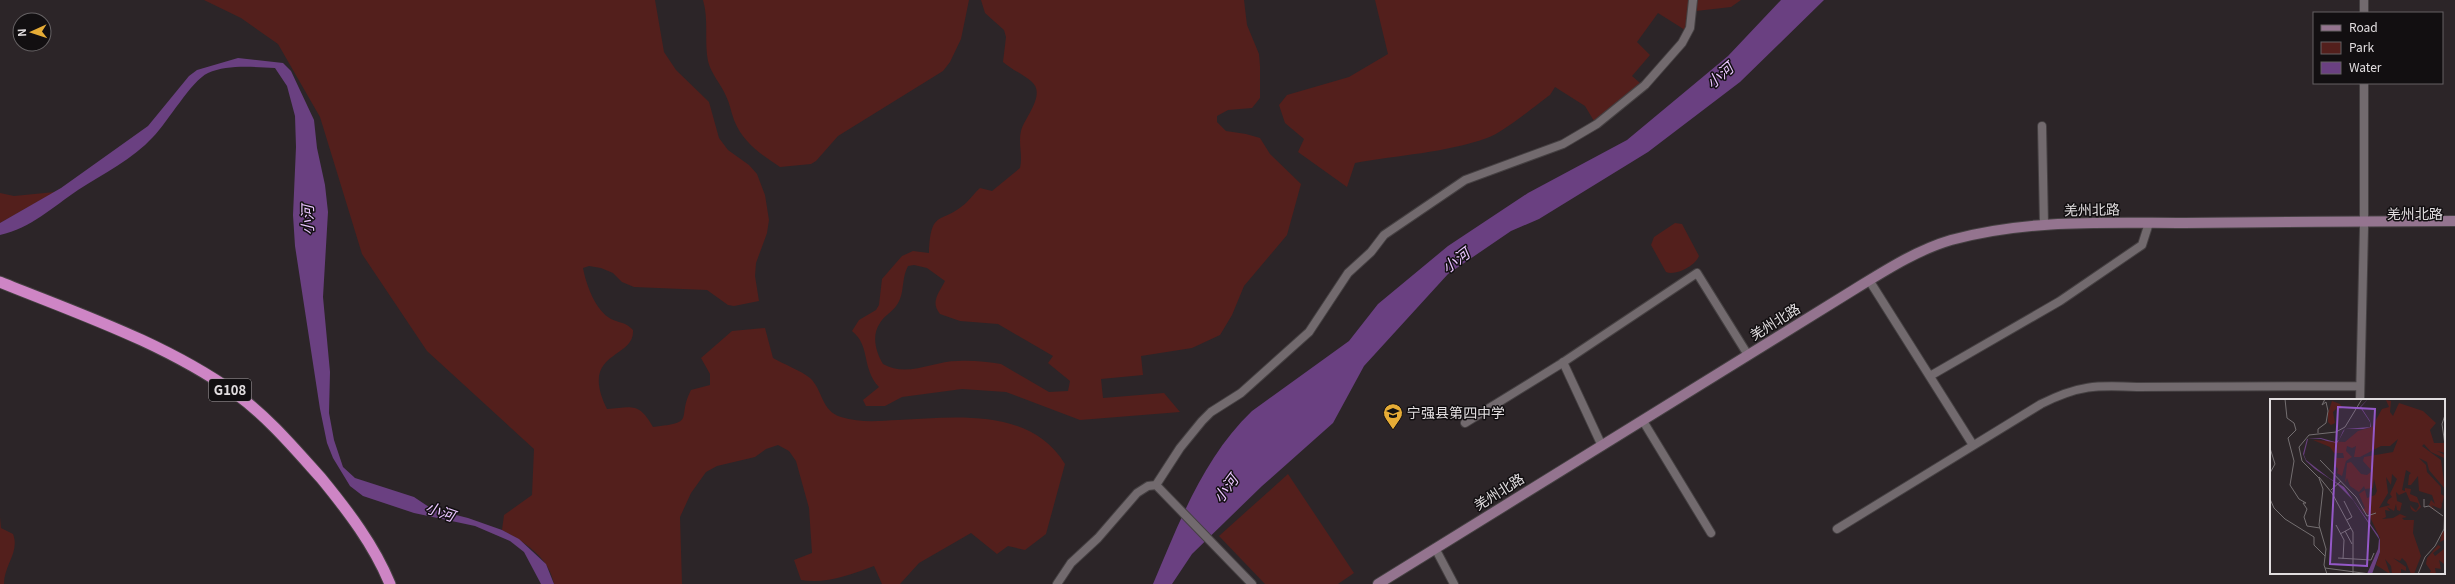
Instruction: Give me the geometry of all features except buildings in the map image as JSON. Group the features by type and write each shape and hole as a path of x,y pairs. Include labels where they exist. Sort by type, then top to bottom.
{"highway":[{"name":"G108","path":"0,282 149,344 202,372 236,394 284,437 327,486 369,544 390,584"}],"main road":[{"name":"羌州北路","path":"1378,584 1869,280 1911,256 1950,240 2002,229 2044,225 2231,222 2270,228 2455,221"},
{"name":"羌州北路","path":"2364,224 2455,228"}],"street":[{"path":"1057,584 1071,563 1098,538 1137,493 1148,486 1156,485 1180,448 1211,412 1241,393 1309,332 1348,273 1371,252 1384,235 1464,180 1557,146 1597,124 1645,85 1682,43 1690,28 1693,0"},
{"path":"2364,0 2364,12"},
{"path":"2360,399 2364,224 2364,84"},
{"path":"2042,126 2044,225"},
{"path":"1930,376 2060,301 2142,245 2149,223"},
{"path":"1465,423 1563,362 1697,273 1748,355"},
{"path":"1869,280 1973,445"},
{"path":"1563,362 1602,446"},
{"path":"1837,530 2041,404 2066,392 2086,386 2360,386"},
{"path":"1643,421 1711,533"},
{"path":"1156,485 1210,543 1252,584"},
{"path":"1435,548 1454,584"}],"green space":[{"path":"204,0 655,0 664,52 676,70 709,102 719,138 728,150 749,165 757,174 765,195 769,220 767,233 756,263 755,276 759,301 734,306 728,305 707,290 634,287 622,282 613,273 601,268 589,266 583,268 589,289 600,309 611,319 625,324 633,330 631,340 626,347 603,366 599,376 600,390 607,409 623,407 634,408 643,413 653,427 681,421 691,390 710,385 710,374 701,358 732,331 765,328 773,358 810,378 818,388 826,405 834,414 841,417 870,421 943,418 990,420 1012,424 1032,433 1050,446 1065,464 1046,534 1025,550 1008,546 997,554 971,533 919,563 900,584 882,584 874,566 829,580 801,580 794,560 812,553 809,508 796,461 789,451 778,445 766,449 755,457 717,466 706,472 691,493 680,517 682,584 554,584 547,566 541,558 527,545 502,530 504,515 532,495 534,449 427,351 362,254 320,117 278,44 241,18"},
{"path":"703,0 969,0 961,39 950,62 943,71 838,136 816,161 811,164 780,167 748,142 742,135 734,120 724,92 711,70 708,61 706,45 706,15"},
{"path":"981,0 1244,0 1247,25 1259,54 1260,98 1252,108 1228,110 1217,116 1217,122 1226,131 1260,138 1270,154 1301,184 1287,235 1244,286 1232,315 1220,335 1192,348 1141,356 1143,375 1101,379 1103,398 1164,393 1180,412 1080,420 1006,392 962,389 902,397 885,406 866,406 863,400 879,387 873,380 862,343 852,331 859,320 876,310 879,305 882,279 902,256 913,251 929,253 932,229 939,219 958,209 980,188 992,191 1020,168 1021,131 1034,106 1037,92 1031,81 1003,62 1006,37 1004,30 985,13","holes":["914,265 927,268 945,281 936,298 937,310 940,314 960,321 998,324 1053,356 1048,363 1070,381 1068,391 1049,392 1001,364 996,363 958,361 911,369 892,368 883,364 878,354 875,339 877,328 882,320 898,304 908,266"]},
{"path":"1375,0 1690,0 1690,16 1685,30 1658,13 1637,42 1650,55 1632,76 1640,83 1594,121 1585,106 1555,87 1550,95 1510,125 1487,138 1455,147 1355,163 1347,187 1298,152 1304,139 1285,123 1279,105 1287,95 1349,77 1388,54"},
{"path":"1694,0 1741,0 1731,7 1696,11"},
{"path":"55,192 0,223 0,193 14,196"},
{"path":"1675,223 1682,224 1699,256 1697,260 1689,267 1675,273 1670,273 1666,272 1651,245 1654,237"},
{"path":"1288,474 1354,573 1338,584 1265,584 1219,536"},
{"path":"0,517 1,528 13,534 15,541 15,547 6,571 4,584 0,584"}],"water":[{"name":"小河","path":"1781,0 1824,0 1740,82 1648,152 1539,219 1511,231 1448,274 1364,366 1333,423 1262,486 1192,554 1172,584 1153,584 1183,515 1206,470 1235,429 1252,411 1349,341 1378,304 1448,246 1528,193 1627,140 1728,56"},
{"name":"小河","path":"238,58 283,63 291,71 314,120 317,148 325,185 328,212 323,297 330,372 329,413 334,440 343,467 355,478 414,497 432,509 468,518 502,530 519,539 546,564 554,584 541,584 524,552 510,541 475,526 414,513 363,496 350,486 333,458 327,443 320,409 295,246 293,215 296,147 295,116 287,86 275,68 232,67 216,70 201,77 159,130 145,145 117,166 78,190 32,222 11,232 0,235 0,223 61,188 148,126 189,76 197,70"}],"place":[{"name":"宁强县第四中学","path":"1393,430"}]}
